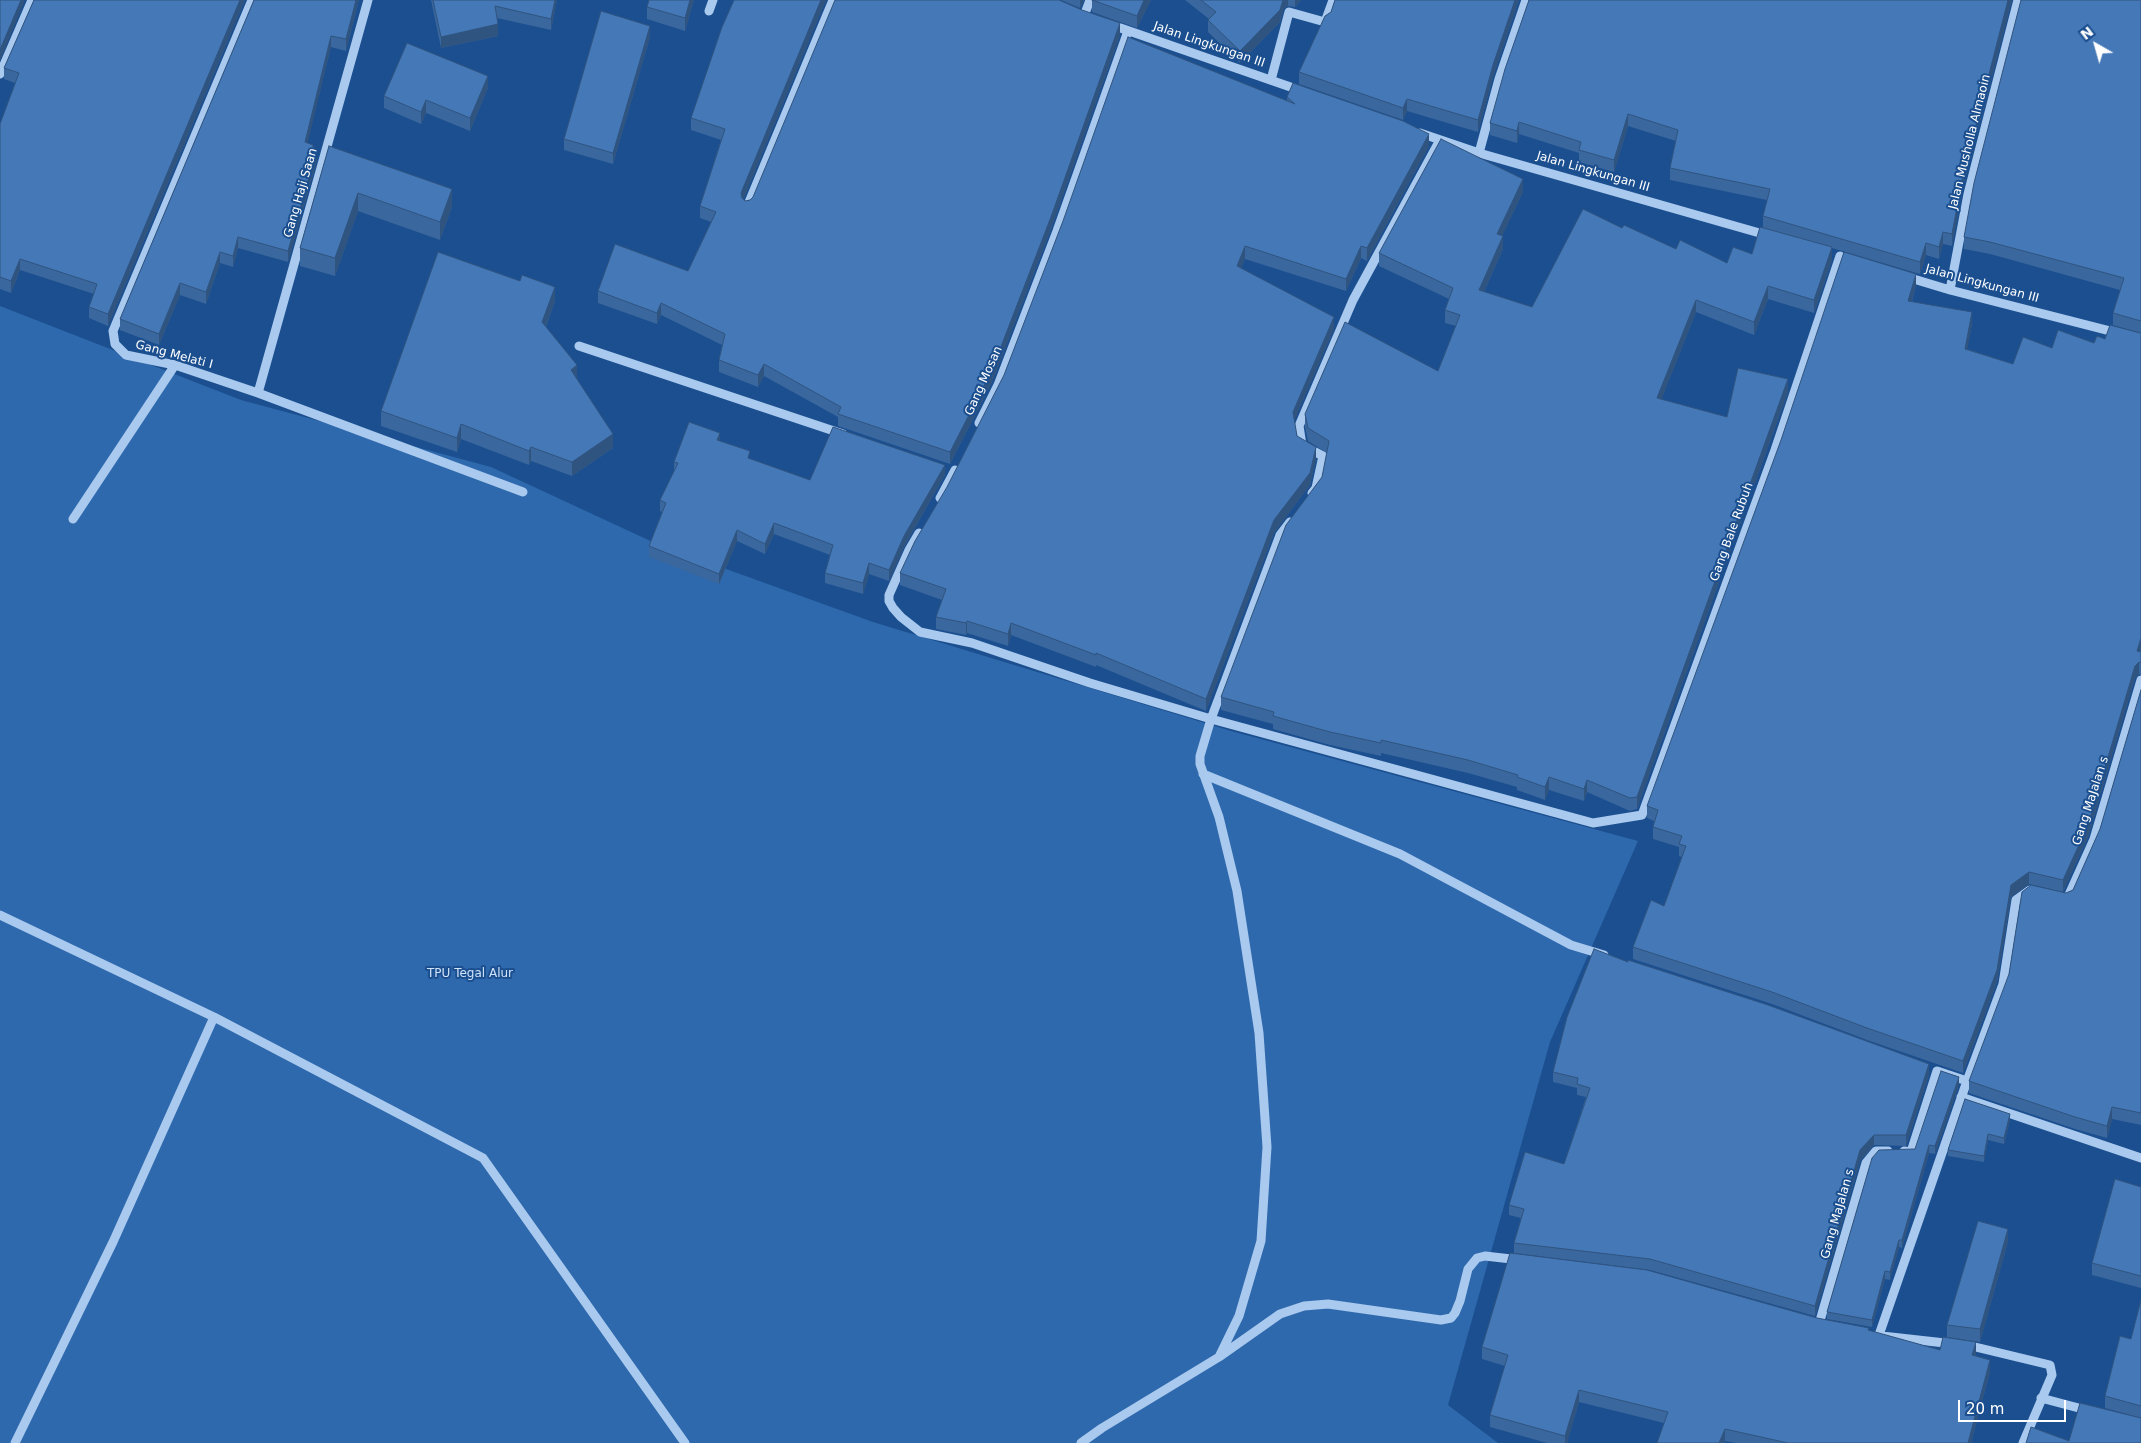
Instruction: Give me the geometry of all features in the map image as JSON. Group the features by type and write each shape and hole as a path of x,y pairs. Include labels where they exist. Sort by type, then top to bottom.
{"street":[{"path":"0,74 32,0"},
{"name":"Gang Melati I","path":"252,0 113,331 116,344 126,355 175,366 258,393 523,492"},
{"name":"Gang Haji Saan","path":"258,393 368,0"},
{"path":"709,11 713,0"},
{"path":"747,207 833,0"},
{"name":"Jalan Lingkungan III","path":"1090,0 1089,17 1309,94"},
{"path":"1271,80 1290,12 1325,22 1333,0"},
{"path":"1479,153 1499,79 1526,0"},
{"name":"Jalan Musholla Almaoin","path":"1950,290 1968,194 2018,0"},
{"name":"Gang Mosan","path":"974,433 998,385 1058,231 1128,31"},
{"name":"Jalan Lingkungan III","path":"1412,130 1479,153 1783,240"},
{"path":"1304,504 1316,488 1323,456 1302,445 1299,426 1353,300 1440,140"},
{"name":"Gang Bale Rubuh","path":"1211,719 1593,823 1642,815 1845,258 1830,253"},
{"name":"Jalan Lingkungan III","path":"1895,273 1950,290 2141,339"},
{"path":"579,346 850,437"},
{"path":"73,519 175,366"},
{"path":"937,504 953,468"},
{"path":"1219,1357 1239,1316 1260,1241 1267,1147 1258,1033 1237,891 1219,817 1203,774 1200,756 1211,719 1280,536 1298,512"},
{"path":"923,527 909,550 889,595 889,601 901,618 920,632 972,643 1090,683 1211,719"},
{"name":"Gang MaJalan s","path":"2058,897 2067,899 2094,839 2141,680"},
{"path":"1203,774 1400,854 1571,944 1609,957"},
{"path":"2023,1443 2052,1375 2050,1365 1971,1346 1875,1334 2003,984 2016,900 2030,890 2039,892"},
{"path":"0,915 214,1017 483,1158 685,1443"},
{"path":"14,1443 113,1242 214,1017"},
{"name":"Gang MaJalan s","path":"1818,1324 1866,1163 1876,1151 1911,1152 1932,1069 1967,1081"},
{"path":"1961,1097 2141,1158"},
{"path":"1081,1443 1102,1428 1219,1357 1280,1314 1304,1306 1328,1304 1441,1320 1451,1318 1460,1301 1468,1269 1478,1258 1486,1256 1529,1261"},
{"path":"2041,1398 2096,1412"}],"green space":[{"name":"TPU Tegal Alur","path":"0,306 241,400 491,467 657,544 873,622 1231,731 1638,841 1550,1042 1448,1405 1498,1443 0,1443"}],"building":[{"path":"0,0 21,0 0,50"},
{"path":"34,0 240,0 108,314 89,307 97,284 20,259 11,281 0,277 0,124 19,73 4,68"},
{"path":"254,0 356,0 346,39 331,36 305,142 317,149 288,251 238,237 233,256 220,252 206,292 180,283 159,334 120,319"},
{"path":"433,0 555,0 551,19 495,6 498,24 441,37"},
{"path":"649,0 690,0 685,18 647,7"},
{"path":"734,0 821,0 741,193 745,201 753,197 835,0 1059,0 1120,23 1051,217 992,370 950,452 838,414 841,407 764,364 758,375 719,360 725,334 661,303 657,313 598,291 615,244 688,271 716,212 700,206 725,129 691,118 722,27"},
{"path":"1092,0 1144,0 1137,16"},
{"path":"1201,0 1283,0 1280,10 1240,51 1208,20 1216,12"},
{"path":"1335,0 1515,0 1493,65 1478,120 1407,99 1403,108 1299,72 1325,16 1331,12"},
{"path":"1529,0 2008,0 1962,180 1952,234 1943,232 1939,247 1926,243 1920,262 1763,216 1770,189 1670,168 1678,130 1628,114 1614,160 1579,150 1581,142 1519,122 1517,131 1490,123 1505,69"},
{"path":"2021,0 2141,0 2141,321 2113,313 2124,278 1990,242 1964,237 1974,183"},
{"path":"601,11 650,26 613,153 564,139"},
{"path":"1128,37 1295,104 1287,97 1293,83 1403,121 1429,134 1367,248 1361,246 1346,279 1245,246 1237,266 1334,317 1293,412 1297,436 1316,447 1310,473 1274,520 1206,699 1096,653 1096,655 1011,623 1008,634 967,621 966,623 936,617 946,589 900,573 915,541 947,487 1004,375 1063,221"},
{"path":"407,43 488,76 470,118 426,100 421,112 384,96"},
{"path":"1441,139 1523,179 1497,234 1503,236 1479,290 1532,307 1583,209 1622,228 1624,225 1676,249 1680,240 1727,263 1733,247 1752,254 1760,227 1832,247 1814,300 1768,286 1754,322 1696,300 1657,398 1727,417 1738,368 1788,379 1637,797 1630,798 1587,780 1584,789 1549,777 1545,787 1517,777 1518,775 1468,760 1381,740 1381,743 1330,732 1273,716 1274,712 1221,697 1286,525 1322,477 1329,441 1308,428 1305,414 1345,322 1438,371 1460,315 1445,310 1453,288 1379,253"},
{"path":"329,146 452,189 440,222 358,193 335,258 300,248"},
{"path":"438,252 520,281 522,275 555,287 542,322 577,365 571,370 613,434 572,462 531,447 529,451 461,424 457,438 381,411"},
{"path":"1844,252 1916,274 1908,301 1972,312 1965,349 2013,364 2023,337 2052,348 2058,330 2094,343 2097,336 2105,339 2110,325 2141,333 2141,638 2137,651 2141,652 2141,663 2139,662 2135,666 2088,825 2063,880 2029,872 2011,885 1997,970 1963,1061 1867,1028 1772,992 1633,947 1651,900 1664,906 1686,846 1679,844 1682,836 1653,827 1658,810 1647,806 1781,440"},
{"path":"689,422 720,433 717,440 750,451 748,458 810,480 833,427 945,465 904,536 889,570 869,563 863,583 825,573 833,545 774,523 765,544 737,530 719,574 649,546 666,503 660,500 678,463 674,462"},
{"path":"2141,690 2141,1113 2112,1107 2107,1126 1969,1081 2009,974 2022,892 2031,885 2066,893 2073,890 2100,829"},
{"path":"1594,949 1628,962 1628,960 1768,1005 1929,1064 1906,1135 1874,1135 1860,1150 1815,1306 1650,1259 1514,1243 1524,1209 1509,1205 1525,1152 1564,1164 1590,1088 1577,1084 1578,1078 1553,1072 1567,1017"},
{"path":"1941,1071 1959,1077 1935,1146 1929,1145 1902,1240 1899,1240 1890,1272 1885,1271 1872,1320 1827,1312 1872,1158 1879,1150 1915,1149"},
{"path":"1965,1099 2010,1114 2004,1138 1988,1134 1984,1156 1948,1150"},
{"path":"2115,1179 2141,1187 2141,1276 2092,1263"},
{"path":"1978,1221 2008,1229 1980,1329 1947,1325"},
{"path":"1510,1253 1647,1270 1817,1318 1869,1328 1868,1330 1940,1350 1943,1337 1976,1342 1972,1355 1990,1360 1968,1443 1788,1443 1725,1429 1719,1443 1657,1443 1668,1412 1579,1390 1565,1436 1490,1415 1508,1355 1482,1347"},
{"path":"2141,1300 2141,1406 2105,1396 2120,1336 2131,1339"},
{"path":"2080,1403 2141,1418 2141,1443 2026,1443 2031,1427 2069,1441"}]}
